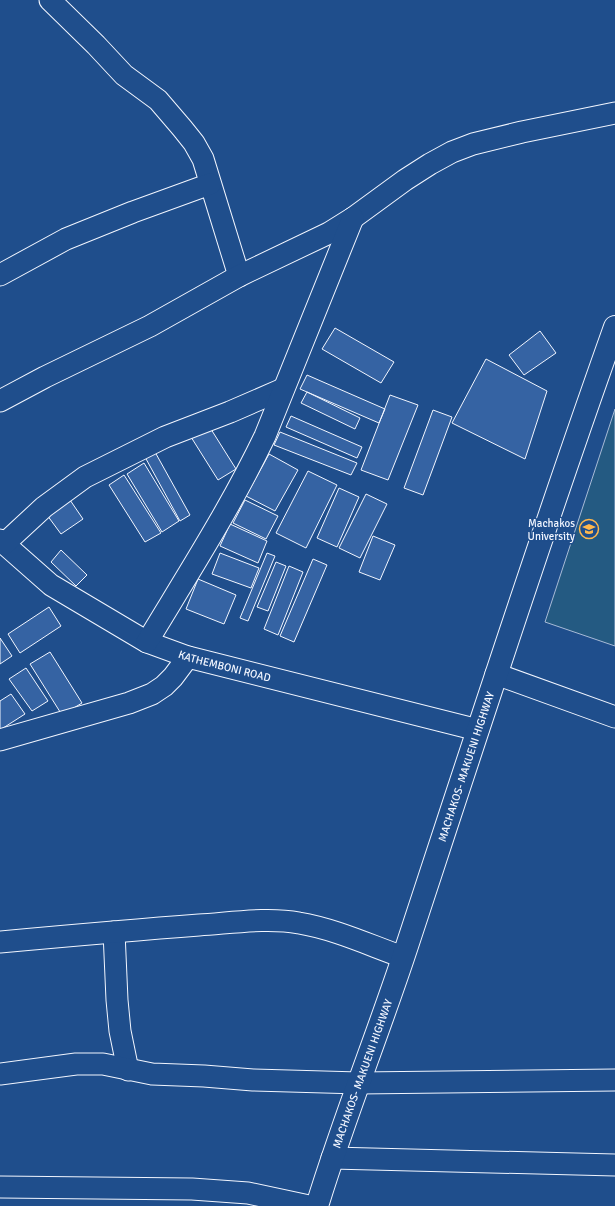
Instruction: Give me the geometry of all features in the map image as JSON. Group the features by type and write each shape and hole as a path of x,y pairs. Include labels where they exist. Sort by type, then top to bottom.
{"main road":[{"name":"MACHAKOS- MAKUENI HIGHWAY","path":"317,1206 332,1158 403,957 584,413 615,327"}],"street":[{"path":"50,0 124,75 158,100 194,143 203,159 238,276"},
{"path":"0,401 45,377 150,326 238,276 329,233 430,164 473,144 522,132 615,113"},
{"path":"0,275 66,239 133,212 210,184"},
{"path":"147,642 217,527 251,466 265,436 353,218"},
{"path":"2,542 44,507 84,477 165,437 230,412 283,389"},
{"name":"KATHEMBONI ROAD","path":"2,542 51,585 147,642 188,657 478,730"},
{"path":"0,740 129,703 152,694 164,686 173,677 188,657"},
{"path":"496,674 615,717"},
{"path":"0,942 114,932 279,921 298,922 320,928 403,957"},
{"path":"114,932 120,1031 128,1070"},
{"path":"0,1074 76,1064 103,1064 152,1074 253,1080 359,1083 615,1080"},
{"path":"332,1158 615,1165"},
{"path":"0,1187 192,1189 248,1193 309,1206"}],"shaded area":[{"path":"615,409 615,646 545,622"}],"building":[{"path":"335,328 394,362 381,383 322,349"},
{"path":"540,331 556,353 524,375 509,355"},
{"path":"486,359 547,391 525,459 452,423"},
{"path":"307,375 385,409 379,423 300,389"},
{"path":"307,392 360,418 355,429 301,403"},
{"path":"390,395 418,405 388,480 361,470"},
{"path":"433,410 452,417 423,495 404,488"},
{"path":"291,416 362,447 357,458 286,427"},
{"path":"209,426 236,469 218,480 191,437"},
{"path":"280,432 357,463 351,475 274,445"},
{"path":"155,452 190,515 180,521 145,457"},
{"path":"269,454 298,470 275,511 246,496"},
{"path":"144,463 179,521 162,532 127,474"},
{"path":"308,471 337,485 306,548 276,533"},
{"path":"124,475 161,533 145,542 109,485"},
{"path":"339,488 359,497 337,547 317,538"},
{"path":"366,494 387,504 360,558 339,548"},
{"path":"70,500 83,519 61,534 47,515"},
{"path":"245,500 278,516 266,539 233,523"},
{"path":"230,524 267,541 258,563 220,546"},
{"path":"373,536 395,545 380,580 359,572"},
{"path":"61,550 87,575 76,586 51,562"},
{"path":"220,553 259,568 251,588 212,574"},
{"path":"267,553 275,556 248,621 240,618"},
{"path":"313,559 327,565 294,642 280,636"},
{"path":"276,562 286,566 268,611 257,607"},
{"path":"289,566 303,572 278,635 264,629"},
{"path":"198,579 236,595 224,624 186,609"},
{"path":"49,607 61,626 20,653 8,634"},
{"path":"0,638 12,656 0,664"},
{"path":"50,652 82,703 62,715 30,664"},
{"path":"26,668 48,701 32,711 9,679"},
{"path":"11,694 25,714 0,730 0,701"}],"place":[{"name":"Machakos University","path":"589,529"}]}
